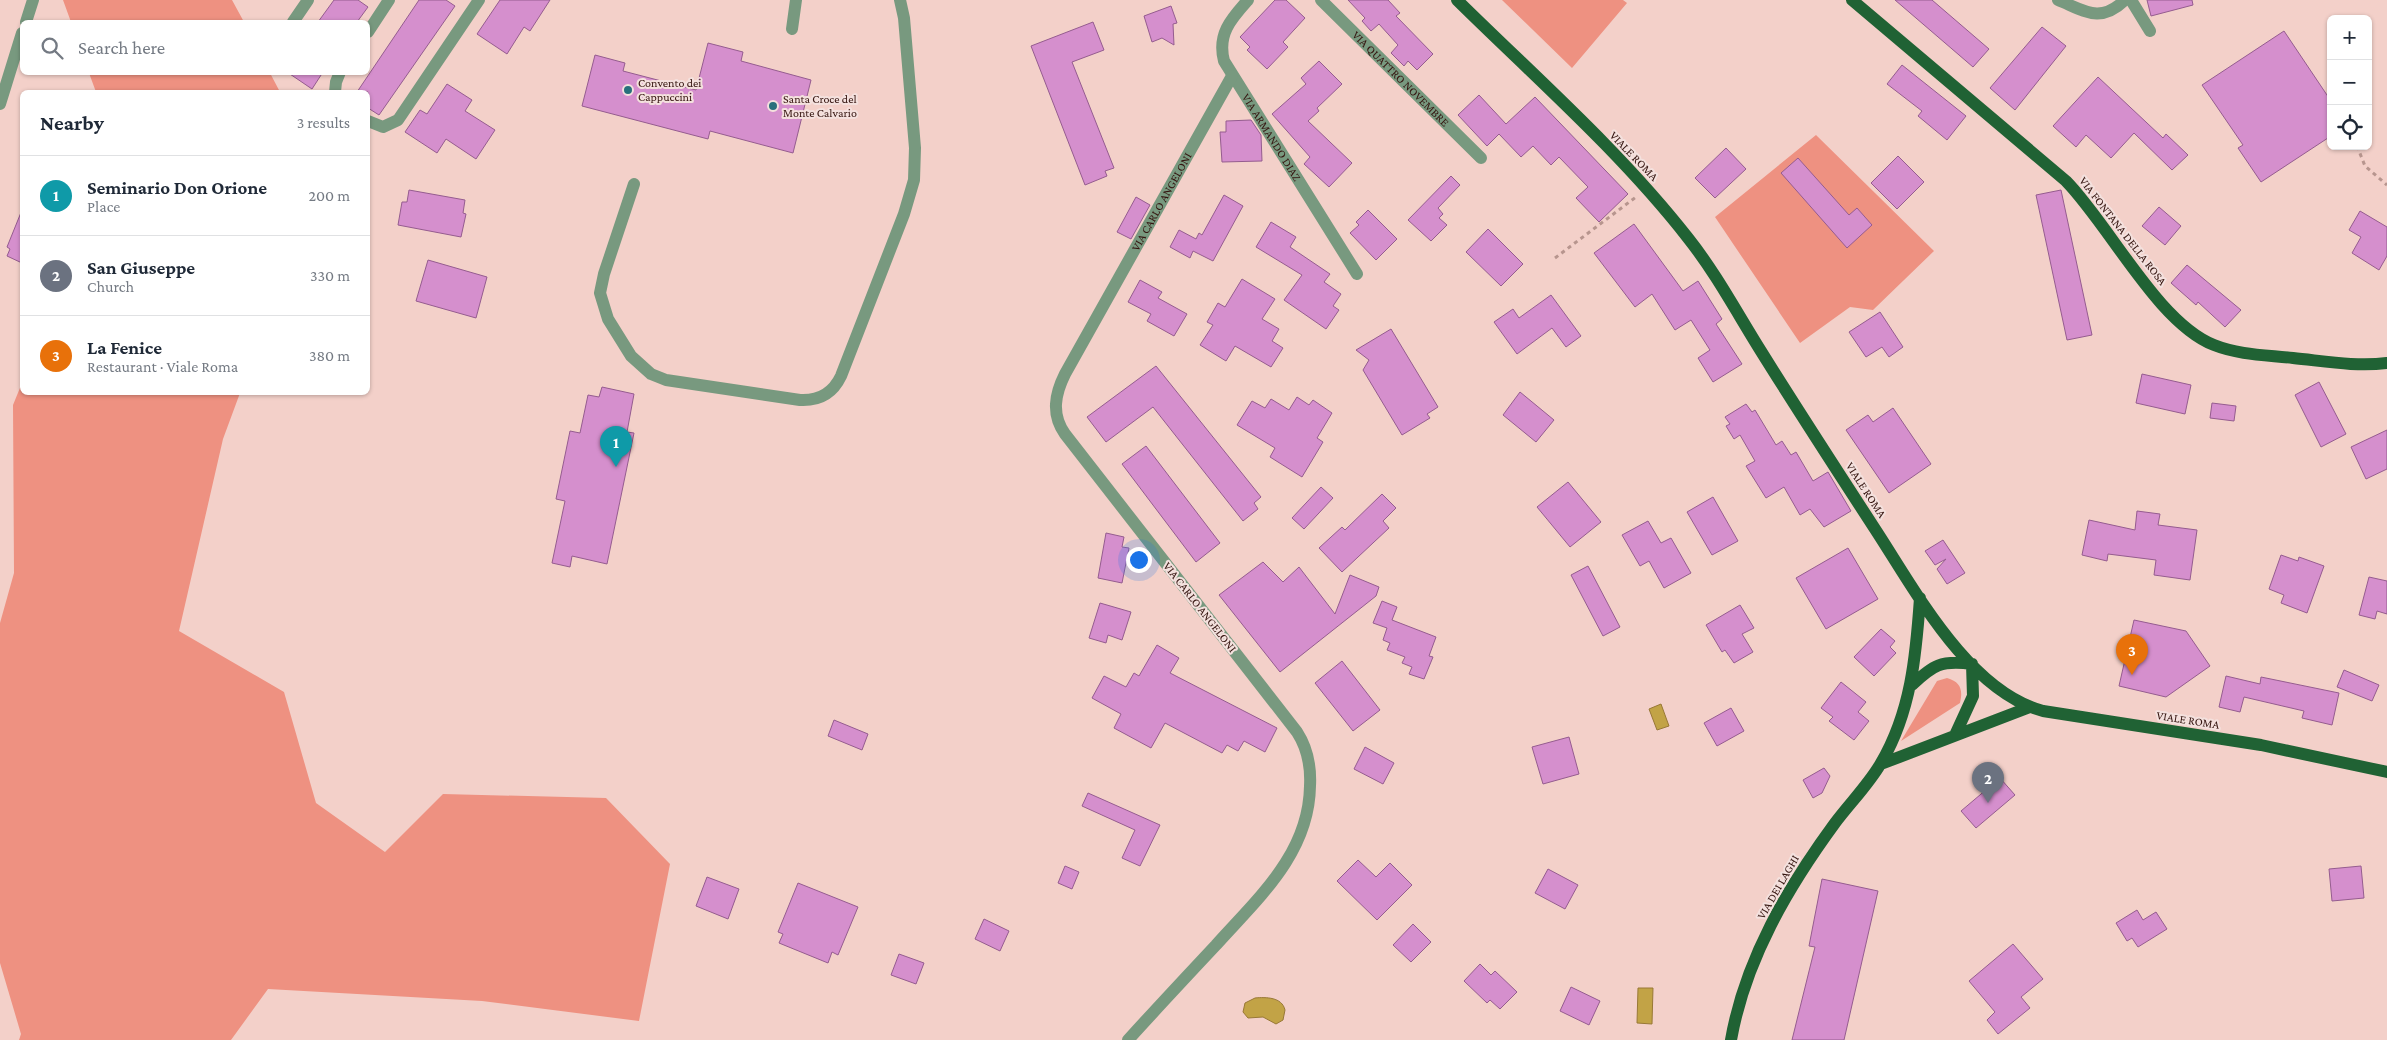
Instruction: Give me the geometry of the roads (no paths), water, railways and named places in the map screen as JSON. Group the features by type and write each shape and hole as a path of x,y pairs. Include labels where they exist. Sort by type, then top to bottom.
{"main road":[{"name":"VIALE ROMA","path":"1457,0 1646,189 1690,240 1714,273 1792,401 1920,598 1972,664 2008,696 2030,707 2073,716 2262,746 2387,772"},
{"name":"VIA FONTANA DELLA ROSA","path":"1852,0 2066,181 2095,214 2163,305 2188,330 2205,341 2234,351 2359,365 2387,363"},
{"name":"VIA DEI LAGHI","path":"1731,1040 1746,984 1777,914 1820,845 1881,764 1900,721 1912,685 1920,598"},
{"path":"1912,685 1927,671 1940,663 1972,664 1973,696 1956,733"},
{"path":"1881,764 1956,733 2030,707"}],"street":[{"path":"27,20 33,0"},
{"path":"294,20 308,0"},
{"path":"370,29 389,0"},
{"path":"370,122 383,127 398,120 479,0"},
{"path":"792,29 796,0"},
{"path":"634,184 604,274 600,292 608,319 636,361 651,374 674,382 800,400 812,399 834,390 904,214 914,180 915,148 904,18 900,0"},
{"name":"VIA ARMANDO DIAZ","path":"1248,0 1229,22 1222,36 1222,54 1232,76 1357,274"},
{"name":"VIA QUATTRO NOVEMBRE","path":"1321,0 1481,158"},
{"path":"2058,0 2086,12 2098,14 2108,12 2124,0"},
{"path":"2130,0 2150,31"},
{"path":"0,104 20,39"},
{"path":"335,90 339,75"},
{"name":"VIA CARLO ANGELONI","path":"1128,1040 1282,869 1301,834 1308,810 1310,793 1308,758 1297,732 1065,434 1056,412 1057,392 1064,374 1232,76"}],"place":[{"name":"Convento dei Cappuccini","path":"628,90"},
{"name":"Santa Croce del Monte Calvario","path":"773,106"},
{"name":"Seminario Don Orione","path":"616,467"},
{"name":"La Fenice","path":"2132,675"},
{"name":"San Giuseppe","path":"1988,803"}]}
